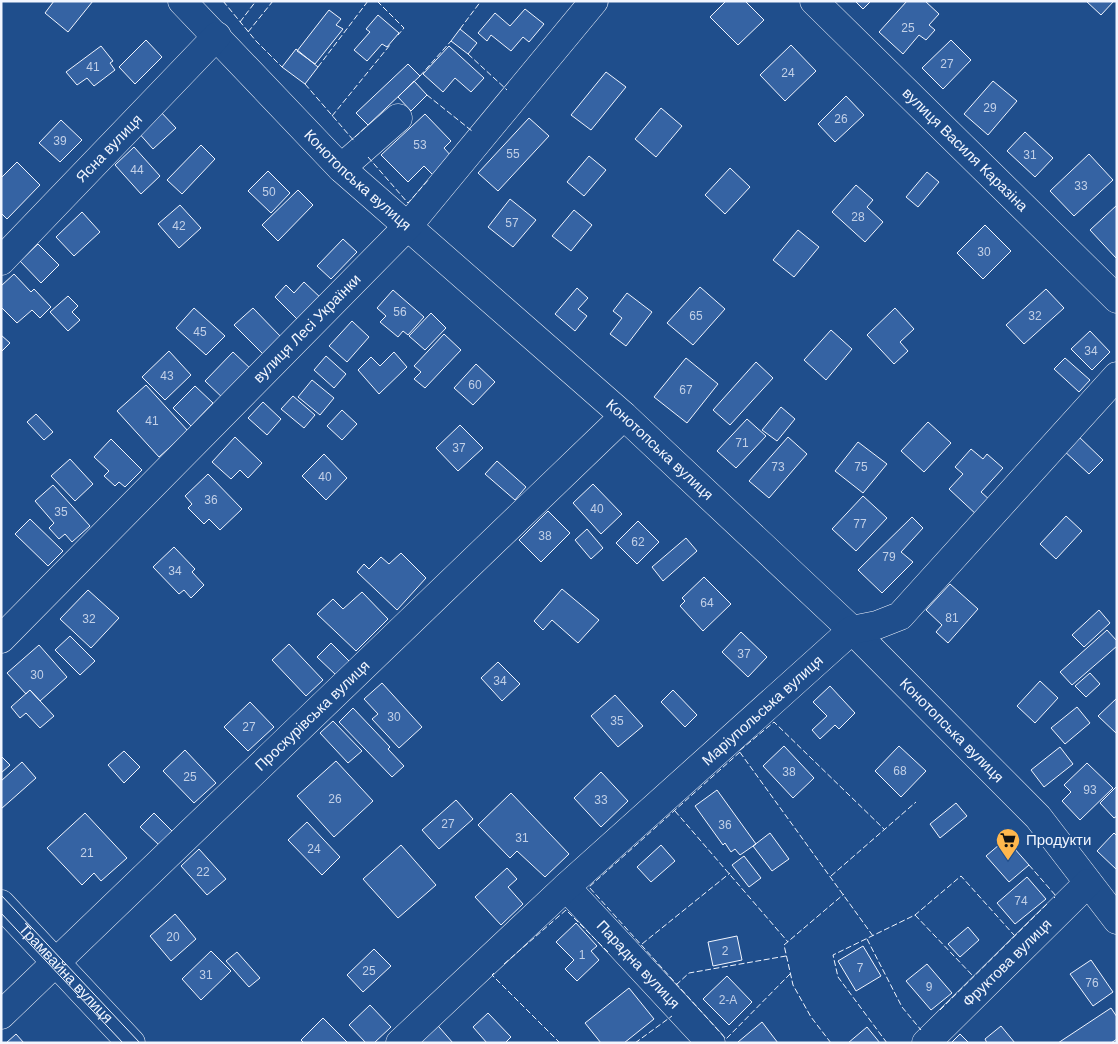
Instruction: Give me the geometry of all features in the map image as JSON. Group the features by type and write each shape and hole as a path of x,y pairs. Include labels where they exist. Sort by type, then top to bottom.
{"street":[{"name":"Конотопська вулиця","path":"182,1 217,36 296,123 341,168 624,416 852,630 1038,817 1117,920"},
{"name":"вулиця Лесі Українки","path":"1,640 408,226 594,1"},
{"name":"вулиця Василя Каразіна","path":"814,1 1117,299"},
{"name":"Ясна вулиця","path":"1,260 217,36"},
{"path":"341,168 398,118"},
{"path":"852,630 877,625 900,616 1117,376"},
{"name":"Проскурівська вулиця","path":"1,1015 624,416"},
{"name":"Маріупольська вулиця","path":"400,1043 566,887 852,630"},
{"name":"Фруктова вулиця","path":"926,1043 1088,883"},
{"name":"Парадна вулиця","path":"566,887 710,1043"},
{"name":"Трамвайна вулиця","path":"1,904 131,1043"}],"building":[{"path":"54,1 93,1 68,32 45,13"},
{"path":"726,1 745,1 764,20 738,45 710,17"},
{"path":"855,1 871,1 863,9"},
{"path":"907,1 925,1 939,14 929,25 935,30 926,40 919,35 903,54 879,32"},
{"path":"1086,1 1114,1 1101,15"},
{"path":"525,9 544,24 529,42 523,37 511,51 491,35 487,41 478,33 495,13 510,26"},
{"path":"329,10 341,19 336,25 343,29 315,64 297,51"},
{"path":"378,15 399,33 387,47 382,44 367,61 354,50 370,32 366,29"},
{"path":"460,29 477,43 468,54 451,41"},
{"path":"146,40 162,57 135,84 119,67"},
{"path":"951,40 971,60 943,89 922,68"},
{"path":"791,45 816,71 785,101 760,75"},
{"path":"101,46 113,61 110,63 115,70 94,86 87,78 77,85 66,72"},
{"path":"449,46 484,78 471,92 455,78 443,92 423,74"},
{"path":"296,49 318,67 305,84 282,67"},
{"path":"408,64 420,76 368,125 356,113"},
{"path":"606,72 626,87 591,130 571,115"},
{"path":"414,81 427,95 411,111 398,97"},
{"path":"993,81 1017,101 988,135 964,114"},
{"path":"846,96 864,115 835,142 818,124"},
{"path":"661,108 682,126 656,157 635,139"},
{"path":"159,110 176,128 153,149 137,131"},
{"path":"425,114 451,141 444,148 452,157 433,175 424,166 408,182 381,155"},
{"path":"529,118 549,136 498,191 478,173"},
{"path":"61,120 82,140 60,162 39,143"},
{"path":"1025,132 1053,158 1035,177 1007,151"},
{"path":"201,145 215,159 182,194 167,180"},
{"path":"134,147 160,176 141,194 115,165"},
{"path":"1089,154 1113,180 1074,216 1050,191"},
{"path":"589,156 606,170 584,196 567,182"},
{"path":"17,162 40,185 7,219 1,213 1,178"},
{"path":"730,168 750,187 725,214 705,195"},
{"path":"268,171 290,193 271,213 248,191"},
{"path":"927,172 939,182 918,207 906,197"},
{"path":"856,185 873,200 867,207 883,222 865,242 832,212"},
{"path":"298,190 313,205 278,241 262,225"},
{"path":"510,199 536,220 513,247 488,227"},
{"path":"180,205 201,228 179,248 158,224"},
{"path":"1117,205 1117,258 1116,258 1090,230"},
{"path":"574,210 592,225 571,251 552,236"},
{"path":"82,212 100,232 74,256 56,237"},
{"path":"985,225 1011,251 983,279 957,253"},
{"path":"798,230 819,247 794,277 773,260"},
{"path":"343,239 357,252 331,279 317,266"},
{"path":"38,244 59,265 41,283 20,261"},
{"path":"14,274 31,292 34,289 51,307 40,318 32,310 17,323 1,307 1,286"},
{"path":"304,282 323,300 301,323 275,297 286,285 294,293"},
{"path":"700,287 725,309 693,345 667,323"},
{"path":"577,288 588,298 578,309 587,316 575,331 555,314"},
{"path":"1046,289 1064,308 1024,344 1006,325"},
{"path":"393,290 424,317 408,335 403,331 398,337 380,322 386,316 377,308"},
{"path":"627,293 652,312 626,346 610,334 622,318 613,311"},
{"path":"68,296 78,306 72,312 80,320 68,331 50,312"},
{"path":"194,308 225,336 206,355 176,328"},
{"path":"253,308 281,337 263,354 234,325"},
{"path":"895,308 914,329 900,342 908,351 894,364 867,335"},
{"path":"431,313 446,328 425,350 409,336"},
{"path":"352,321 369,337 347,362 329,346"},
{"path":"831,330 852,349 826,380 804,360"},
{"path":"1090,331 1110,352 1092,370 1071,349"},
{"path":"444,334 461,350 425,388 414,379 421,372 414,366"},
{"path":"1,335 10,343 1,352"},
{"path":"169,351 191,375 165,400 142,377"},
{"path":"233,352 254,372 226,401 205,381"},
{"path":"394,352 407,367 379,394 358,370 371,357 380,366"},
{"path":"326,356 346,374 334,388 314,370"},
{"path":"686,358 718,384 687,423 654,397"},
{"path":"1065,358 1090,380 1079,392 1054,369"},
{"path":"756,362 773,378 730,425 713,410"},
{"path":"476,364 495,382 473,405 454,388"},
{"path":"312,380 334,398 320,415 298,397"},
{"path":"146,385 188,431 159,457 117,411"},
{"path":"195,386 213,403 191,426 173,408"},
{"path":"293,396 315,415 304,428 281,409"},
{"path":"263,402 281,419 267,435 248,418"},
{"path":"781,407 795,419 777,441 762,430"},
{"path":"342,410 357,424 342,440 327,426"},
{"path":"36,414 53,432 44,440 27,422"},
{"path":"747,419 766,436 736,468 717,451"},
{"path":"928,422 951,443 924,472 901,451"},
{"path":"460,425 483,448 458,471 436,448"},
{"path":"1076,434 1103,460 1089,474 1062,449"},
{"path":"235,437 262,463 248,478 240,470 231,479 212,462"},
{"path":"788,437 807,454 769,498 749,481"},
{"path":"111,439 142,470 125,487 119,482 115,486 104,476 109,471 94,457"},
{"path":"858,442 887,464 863,493 835,471"},
{"path":"971,449 983,459 987,454 1003,468 981,492 991,501 978,516 949,489 963,474 955,467"},
{"path":"324,454 347,478 326,500 302,476"},
{"path":"70,459 93,484 75,501 51,476"},
{"path":"497,461 526,487 515,500 485,474"},
{"path":"208,474 242,509 220,530 209,519 204,524 188,508 192,504 185,496"},
{"path":"593,484 622,514 601,534 573,503"},
{"path":"53,485 90,526 72,542 65,534 59,539 49,528 54,523 35,501"},
{"path":"863,496 887,518 856,551 832,529"},
{"path":"548,511 570,533 541,562 519,540"},
{"path":"1066,516 1082,531 1056,559 1040,544"},
{"path":"912,517 923,528 901,552 913,562 882,593 858,570"},
{"path":"30,519 63,551 48,566 15,534"},
{"path":"638,521 659,542 637,564 616,543"},
{"path":"587,529 603,548 591,559 575,540"},
{"path":"686,538 697,551 663,581 652,567"},
{"path":"174,547 195,569 192,572 204,585 191,598 184,590 179,594 153,567"},
{"path":"401,553 426,578 397,610 357,572 364,564 369,569 381,557 389,564"},
{"path":"704,577 731,604 703,631 680,606 685,601 682,598"},
{"path":"950,584 978,609 948,643 936,632 942,625 926,610"},
{"path":"562,589 599,620 578,643 552,620 543,630 534,621"},
{"path":"88,590 119,618 91,648 60,619"},
{"path":"362,592 388,619 356,651 317,614 333,599 343,609"},
{"path":"1099,610 1110,623 1084,647 1072,635"},
{"path":"1107,630 1117,641 1117,646 1072,685 1060,672"},
{"path":"741,632 767,657 748,677 722,652"},
{"path":"70,636 95,661 80,675 55,650"},
{"path":"331,643 349,661 336,675 317,657"},
{"path":"289,644 323,680 306,696 272,660"},
{"path":"39,645 67,677 40,701 30,690 26,694 7,673"},
{"path":"498,662 520,684 502,701 481,678"},
{"path":"1090,673 1100,684 1086,697 1075,686"},
{"path":"1040,681 1058,698 1035,723 1017,706"},
{"path":"382,683 422,727 399,748 372,719 378,714 364,699"},
{"path":"830,686 855,713 839,729 835,725 820,739 812,730 827,716 813,702"},
{"path":"30,690 54,716 40,728 26,713 20,718 11,707"},
{"path":"673,690 697,715 685,727 661,702"},
{"path":"615,695 643,726 618,747 591,716"},
{"path":"1117,698 1117,734 1098,716"},
{"path":"250,702 274,727 248,751 224,727"},
{"path":"1077,707 1090,723 1065,744 1051,728"},
{"path":"353,708 390,747 388,749 404,766 392,777 339,722"},
{"path":"333,721 362,751 348,763 320,733"},
{"path":"784,746 814,778 793,798 763,766"},
{"path":"899,746 926,771 901,797 875,771"},
{"path":"1060,747 1073,764 1044,787 1031,770"},
{"path":"185,750 216,783 194,803 163,771"},
{"path":"124,751 140,767 124,783 108,765"},
{"path":"1,756 10,765 1,773"},
{"path":"336,761 373,801 334,837 297,796"},
{"path":"22,762 36,778 1,809 1,781"},
{"path":"1087,763 1113,788 1080,820 1062,801 1071,792 1064,785"},
{"path":"601,772 628,801 601,827 574,798"},
{"path":"1117,786 1117,816 1114,818 1100,803"},
{"path":"717,790 756,844 740,855 735,849 731,852 725,843 723,845 695,806"},
{"path":"511,793 569,854 545,877 517,851 510,858 478,825"},
{"path":"456,800 473,819 439,849 422,830"},
{"path":"956,803 967,816 940,838 930,824"},
{"path":"85,813 127,858 101,881 94,873 82,885 47,848"},
{"path":"154,813 172,831 159,845 140,827"},
{"path":"307,822 340,857 322,875 288,840"},
{"path":"770,833 789,859 772,871 753,846"},
{"path":"1114,833 1117,836 1117,870 1097,851"},
{"name":"Продукти","path":"1006,839 1029,865 1009,882 986,856"},
{"path":"401,845 436,885 398,918 363,879"},
{"path":"661,845 675,861 651,882 637,867"},
{"path":"199,849 226,879 207,895 181,866"},
{"path":"744,856 761,878 749,887 732,865"},
{"path":"507,868 517,879 508,887 523,904 501,925 475,897"},
{"path":"1027,877 1046,899 1015,924 997,903"},
{"path":"175,914 196,939 171,961 150,936"},
{"path":"576,923 597,946 591,951 599,960 577,981 565,969 574,960 556,942"},
{"path":"968,927 979,940 960,957 948,944"},
{"path":"737,936 742,960 713,966 708,942"},
{"path":"863,946 881,976 856,991 838,961"},
{"path":"374,949 391,966 363,992 347,975"},
{"path":"211,951 231,971 201,1000 182,979"},
{"path":"237,952 260,978 249,987 226,961"},
{"path":"1091,960 1113,992 1093,1006 1070,974"},
{"path":"927,964 952,993 931,1010 906,981"},
{"path":"727,976 752,1002 729,1025 703,999"},
{"path":"629,988 654,1019 624,1043 601,1043 585,1023"},
{"path":"370,1005 391,1027 374,1043 366,1043 349,1025"},
{"path":"1111,1008 1117,1017 1117,1039 1111,1043 1058,1043"},
{"path":"488,1013 511,1037 505,1043 487,1043 473,1027"},
{"path":"323,1018 348,1043 304,1043 301,1040"},
{"path":"433,1020 453,1043 405,1043"},
{"path":"762,1022 778,1043 738,1042"},
{"path":"1001,1026 1015,1043 987,1043 985,1039"},
{"path":"867,1027 880,1043 848,1043"},
{"path":"16,1034 24,1043 6,1043"},
{"path":"960,1034 969,1043 951,1043"}],"tram line":[{"path":"1,895 140,1043"},
{"path":"1,913 123,1043"}],"fence":[{"path":"223,1 256,41 282,67"},
{"path":"240,22 256,1"},
{"path":"248,32 273,1"},
{"path":"318,67 368,1"},
{"path":"377,1 404,28 398,35"},
{"path":"460,29 481,1"},
{"path":"420,76 451,41"},
{"path":"332,116 390,45"},
{"path":"468,54 507,90"},
{"path":"305,84 355,142"},
{"path":"427,95 472,131"},
{"path":"355,137 368,125"},
{"path":"368,157 408,203 429,179"},
{"path":"873,936 739,751 774,722 885,830"},
{"path":"740,752 589,887 726,1039 791,973"},
{"path":"831,876 916,802"},
{"path":"675,811 788,942"},
{"path":"1029,865 1056,896 1054,898"},
{"path":"642,944 730,873"},
{"path":"887,1043 838,977 833,955 915,915 961,876 1014,935"},
{"path":"831,1043 811,1017 793,985 784,945 844,894"},
{"path":"940,1010 1048,903"},
{"path":"504,964 566,910 608,952"},
{"path":"915,915 973,976"},
{"path":"867,939 902,1007 921,1030"},
{"path":"676,985 689,973 786,956"},
{"path":"494,973 492,975 560,1043"},
{"path":"635,1043 672,1016"}],"place":[{"name":"Продукти","path":"1008,861"}]}
